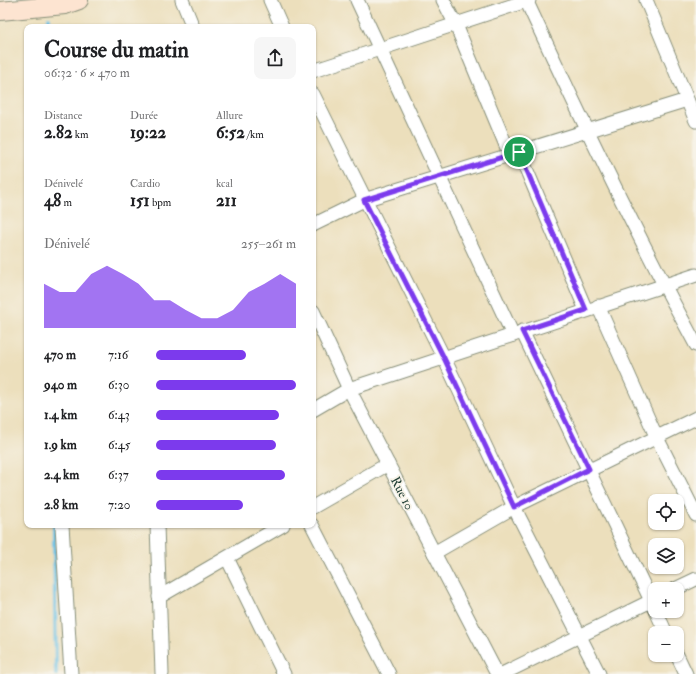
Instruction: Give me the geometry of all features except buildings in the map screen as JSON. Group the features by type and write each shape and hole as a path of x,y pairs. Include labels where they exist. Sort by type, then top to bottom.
{"street":[{"path":"182,0 192,24"},
{"path":"270,0 281,24"},
{"path":"357,0 439,177 517,333 589,469 648,592"},
{"path":"443,0 515,153 696,515"},
{"path":"316,70 456,25 527,0 587,131 664,285 696,345"},
{"path":"646,0 696,121"},
{"path":"0,11 38,4 69,2"},
{"path":"316,100 364,200 444,358 514,507 599,674"},
{"path":"316,224 364,200 687,100"},
{"path":"316,408 349,389 696,274"},
{"name":"Rue 10","path":"316,318 349,389 497,674"},
{"path":"434,553 514,507 656,436 696,418"},
{"path":"316,505 388,464"},
{"path":"62,528 71,674"},
{"path":"157,528 162,674"},
{"path":"159,597 278,528"},
{"path":"314,528 390,674"},
{"path":"227,558 284,674"},
{"path":"684,584 696,579"},
{"path":"502,674 579,636 648,607"},
{"path":"680,662 686,674"}],"waterway":[{"path":"49,18 49,24"},
{"path":"54,528 56,674"}],"route":[{"path":"519,152 586,310 522,331 589,469 514,507 444,358 364,200 519,152"}]}
